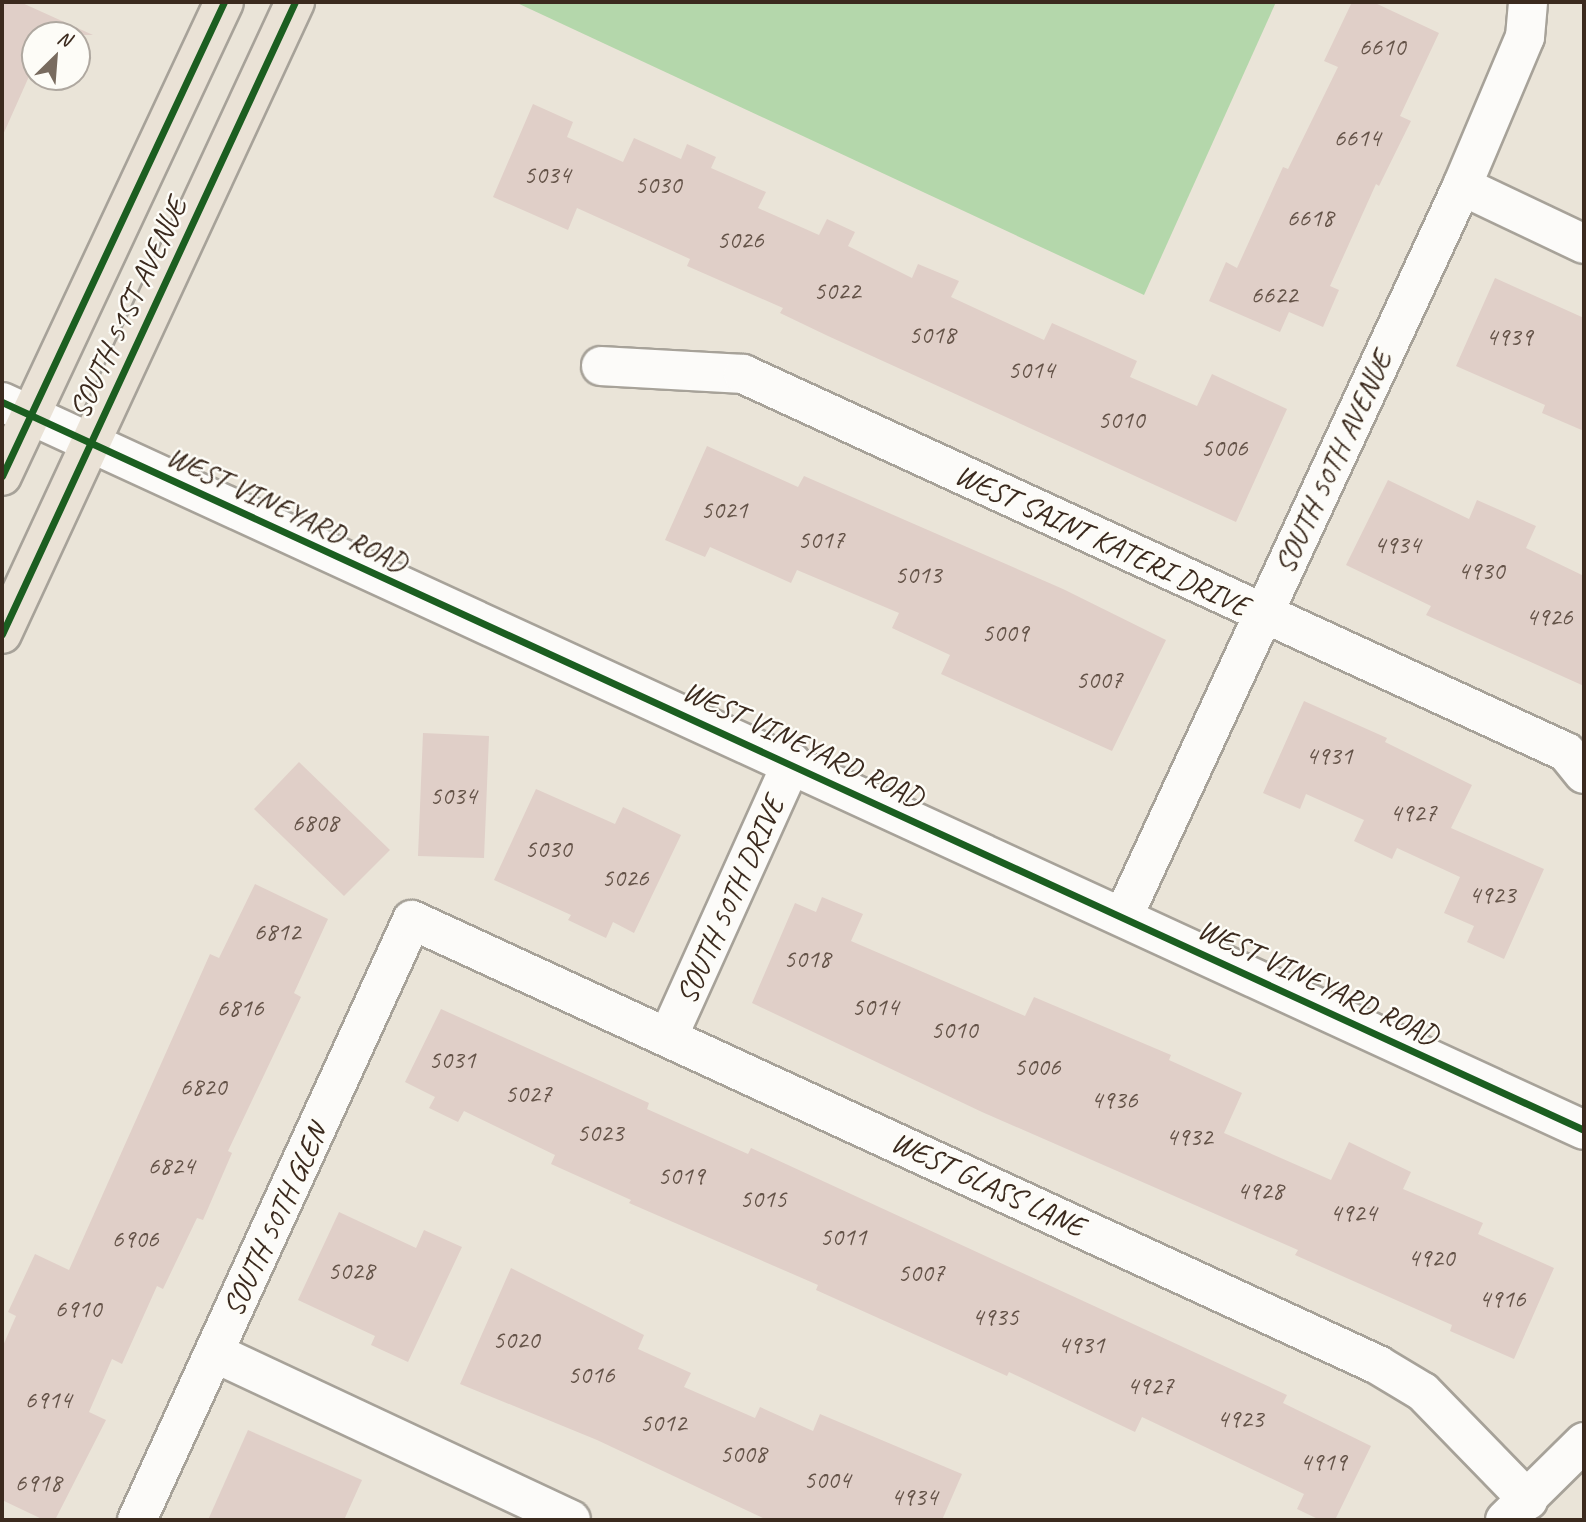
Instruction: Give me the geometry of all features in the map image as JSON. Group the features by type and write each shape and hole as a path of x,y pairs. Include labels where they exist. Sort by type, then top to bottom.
{"main road":[{"name":"SOUTH 51ST AVENUE","path":"2,476 16,409 224,2"},
{"name":"SOUTH 51ST AVENUE","path":"2,634 295,2"}],"street":[{"name":"SOUTH 50TH AVENUE","path":"1123,917 1462,186 1525,37 1528,2"},
{"path":"1462,186 1584,244"},
{"name":"WEST SAINT KATERI DRIVE","path":"601,366 743,374 1566,752 1584,774"},
{"name":"WEST VINEYARD ROAD","path":"16,409 792,763 1584,1130"},
{"name":"SOUTH 50TH DRIVE","path":"668,1037 792,763"},
{"name":"WEST GLASS LANE","path":"412,920 1378,1364 1423,1392 1517,1510"},
{"name":"SOUTH 50TH GLEN","path":"137,1520 412,920"},
{"path":"215,1353 571,1520"},
{"path":"1517,1510 1584,1442"}],"green space":[{"path":"515,2 1276,2 1144,295"}],"building":[{"path":"2,2 20,2 62,21 21,21 23,91 2,137"},
{"path":"1352,2 1373,2 1439,33 1400,116 1411,121 1379,186 1376,184 1330,286 1339,290 1323,327 1289,312 1280,332 1209,301 1226,262 1237,268 1283,167 1288,169 1338,67 1324,61"},
{"path":"533,104 573,122 567,137 623,162 634,138 681,159 687,144 716,157 711,168 766,192 758,208 819,235 827,219 855,232 848,246 912,278 918,264 959,281 951,297 1044,340 1052,323 1137,361 1130,377 1197,406 1212,374 1287,409 1236,522 828,336 780,313 783,308 687,266 690,259 577,208 568,230 493,197"},
{"path":"1495,278 1584,318 1584,431 1542,413 1545,405 1456,366"},
{"path":"707,446 798,487 804,476 1063,589 1166,640 1112,751 941,674 950,655 892,628 899,613 797,570 791,583 710,547 705,557 665,540"},
{"path":"1388,480 1469,519 1477,500 1536,526 1526,548 1584,576 1584,686 1426,615 1431,606 1346,565"},
{"path":"1304,701 1387,738 1385,742 1472,785 1451,828 1544,869 1504,959 1467,942 1474,926 1444,913 1460,877 1397,848 1392,859 1354,841 1364,820 1306,794 1300,809 1263,793"},
{"path":"423,733 489,736 484,858 418,856"},
{"path":"299,762 390,850 344,896 254,809"},
{"path":"536,789 615,824 623,807 681,835 634,933 613,922 606,938 568,920 571,915 494,880"},
{"path":"255,884 328,919 294,993 301,997 228,1151 232,1153 203,1220 197,1218 163,1289 157,1286 122,1364 112,1359 89,1412 106,1420 55,1520 44,1520 2,1500 2,1348 16,1316 8,1312 35,1254 69,1270 210,954 219,958"},
{"path":"822,897 863,914 851,941 1025,1016 1034,997 1171,1055 1169,1060 1242,1093 1224,1133 1331,1180 1349,1142 1411,1172 1403,1189 1483,1223 1478,1234 1554,1268 1514,1359 1450,1331 1452,1325 1295,1255 1298,1250 982,1112 752,1003 795,903 816,912"},
{"path":"441,1009 649,1103 647,1109 748,1154 751,1148 1287,1395 1283,1403 1371,1446 1335,1520 1320,1520 1297,1509 1304,1494 1142,1417 1135,1432 1009,1372 1007,1376 816,1290 818,1285 629,1203 631,1200 551,1164 555,1155 464,1111 458,1122 429,1108 435,1097 405,1082"},
{"path":"339,1212 416,1248 424,1230 462,1247 408,1362 371,1345 375,1336 298,1300"},
{"path":"511,1268 644,1335 638,1349 691,1373 684,1387 755,1418 760,1407 813,1431 820,1414 962,1474 942,1520 767,1520 597,1440 460,1384"},
{"path":"248,1430 362,1480 344,1520 208,1520"}],"cycle path":[{"path":"2,476 224,2"},
{"path":"2,634 295,2"},
{"path":"2,402 1584,1130"}]}
